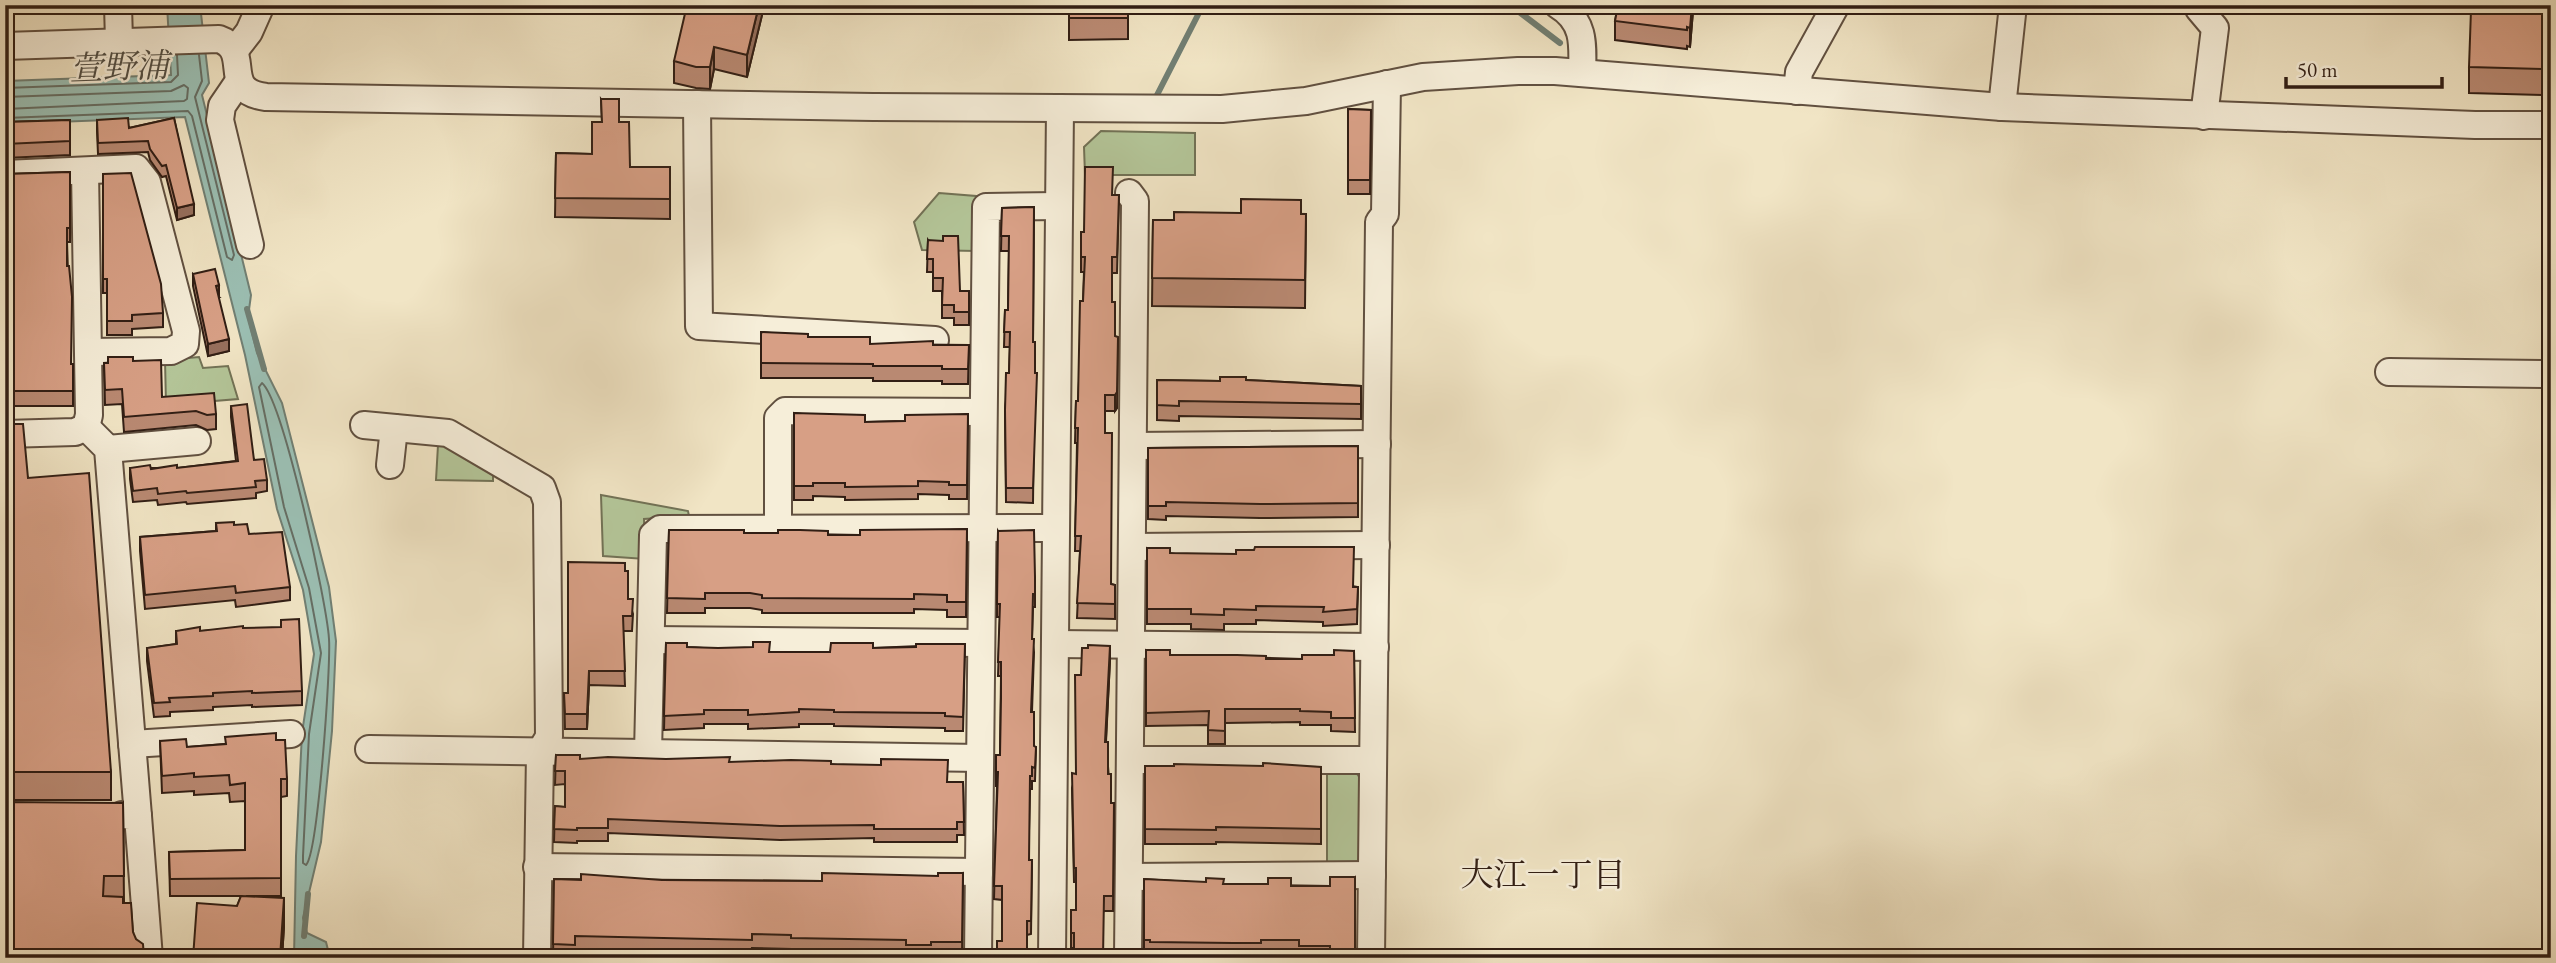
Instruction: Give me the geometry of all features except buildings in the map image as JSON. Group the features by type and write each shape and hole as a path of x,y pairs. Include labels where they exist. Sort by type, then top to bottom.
{"street":[{"path":"118,5 119,41"},
{"path":"235,50 249,32 261,5"},
{"path":"1559,5 1578,23 1583,41 1582,73"},
{"path":"1797,91 1799,72 1836,5"},
{"path":"2002,107 2013,5"},
{"path":"2198,5 2215,28 2204,116"},
{"path":"5,46 206,39 228,42 235,50 246,88"},
{"path":"250,245 220,120 222,106 246,88 697,104 1222,109 1274,106 1387,83 1472,73 1518,71 1582,73 2002,107 2475,125 2551,125"},
{"path":"1371,958 1379,222 1385,214 1387,83"},
{"path":"697,104 699,326 935,340"},
{"path":"1052,958 1060,108"},
{"path":"5,174 136,168 147,182 186,331 185,344 171,351 88,352"},
{"path":"85,171 89,415 86,427"},
{"path":"1128,958 1135,201 1129,193"},
{"path":"978,958 986,207 1059,205"},
{"path":"2389,372 2551,374"},
{"path":"778,529 778,418 785,411 983,412"},
{"path":"364,425 448,433 542,488 547,502 549,737 540,752 537,958"},
{"path":"5,434 75,432 86,427"},
{"path":"86,427 108,449 149,958"},
{"path":"390,465 394,428"},
{"path":"108,449 197,441"},
{"path":"1133,446 1377,444"},
{"path":"648,753 653,535 660,529 1056,528"},
{"path":"1132,547 1376,545"},
{"path":"651,640 981,643"},
{"path":"1055,644 1375,647"},
{"path":"132,744 292,734"},
{"path":"369,749 980,758"},
{"path":"1130,760 1373,760"},
{"path":"98,815 138,816"},
{"path":"537,867 979,872"},
{"path":"1129,877 1372,875"}],"green space":[{"path":"1101,131 1195,133 1195,175 1085,175 1084,147"},
{"path":"939,193 976,196 977,251 922,250 914,222"},
{"path":"199,357 203,368 228,366 238,399 166,405 165,360"},
{"path":"438,445 447,445 493,473 493,481 436,480"},
{"path":"601,495 688,511 689,516 644,519 645,559 603,556"},
{"path":"1355,771 1362,781 1363,858 1354,866 1327,866 1327,772"}],"water":[{"path":"167,5 200,5 209,83 202,95 251,295 248,317 257,353 282,403 329,587 336,641 332,731 321,842 303,918 307,933 326,942 330,958 294,958 302,733 314,654 303,590 277,509 245,355 185,117 5,124 5,81 171,75"}],"waterway":[{"path":"1156,97 1203,5"},
{"path":"1510,5 1560,43"},
{"path":"247,309 264,369"},
{"path":"304,936 308,894"}],"railway":[{"path":"2537,958 2551,944"}],"district":[{"name":"大江一丁目","path":"1543,874"}],"water label":[{"name":"萱野浦","path":"119,66"}]}
